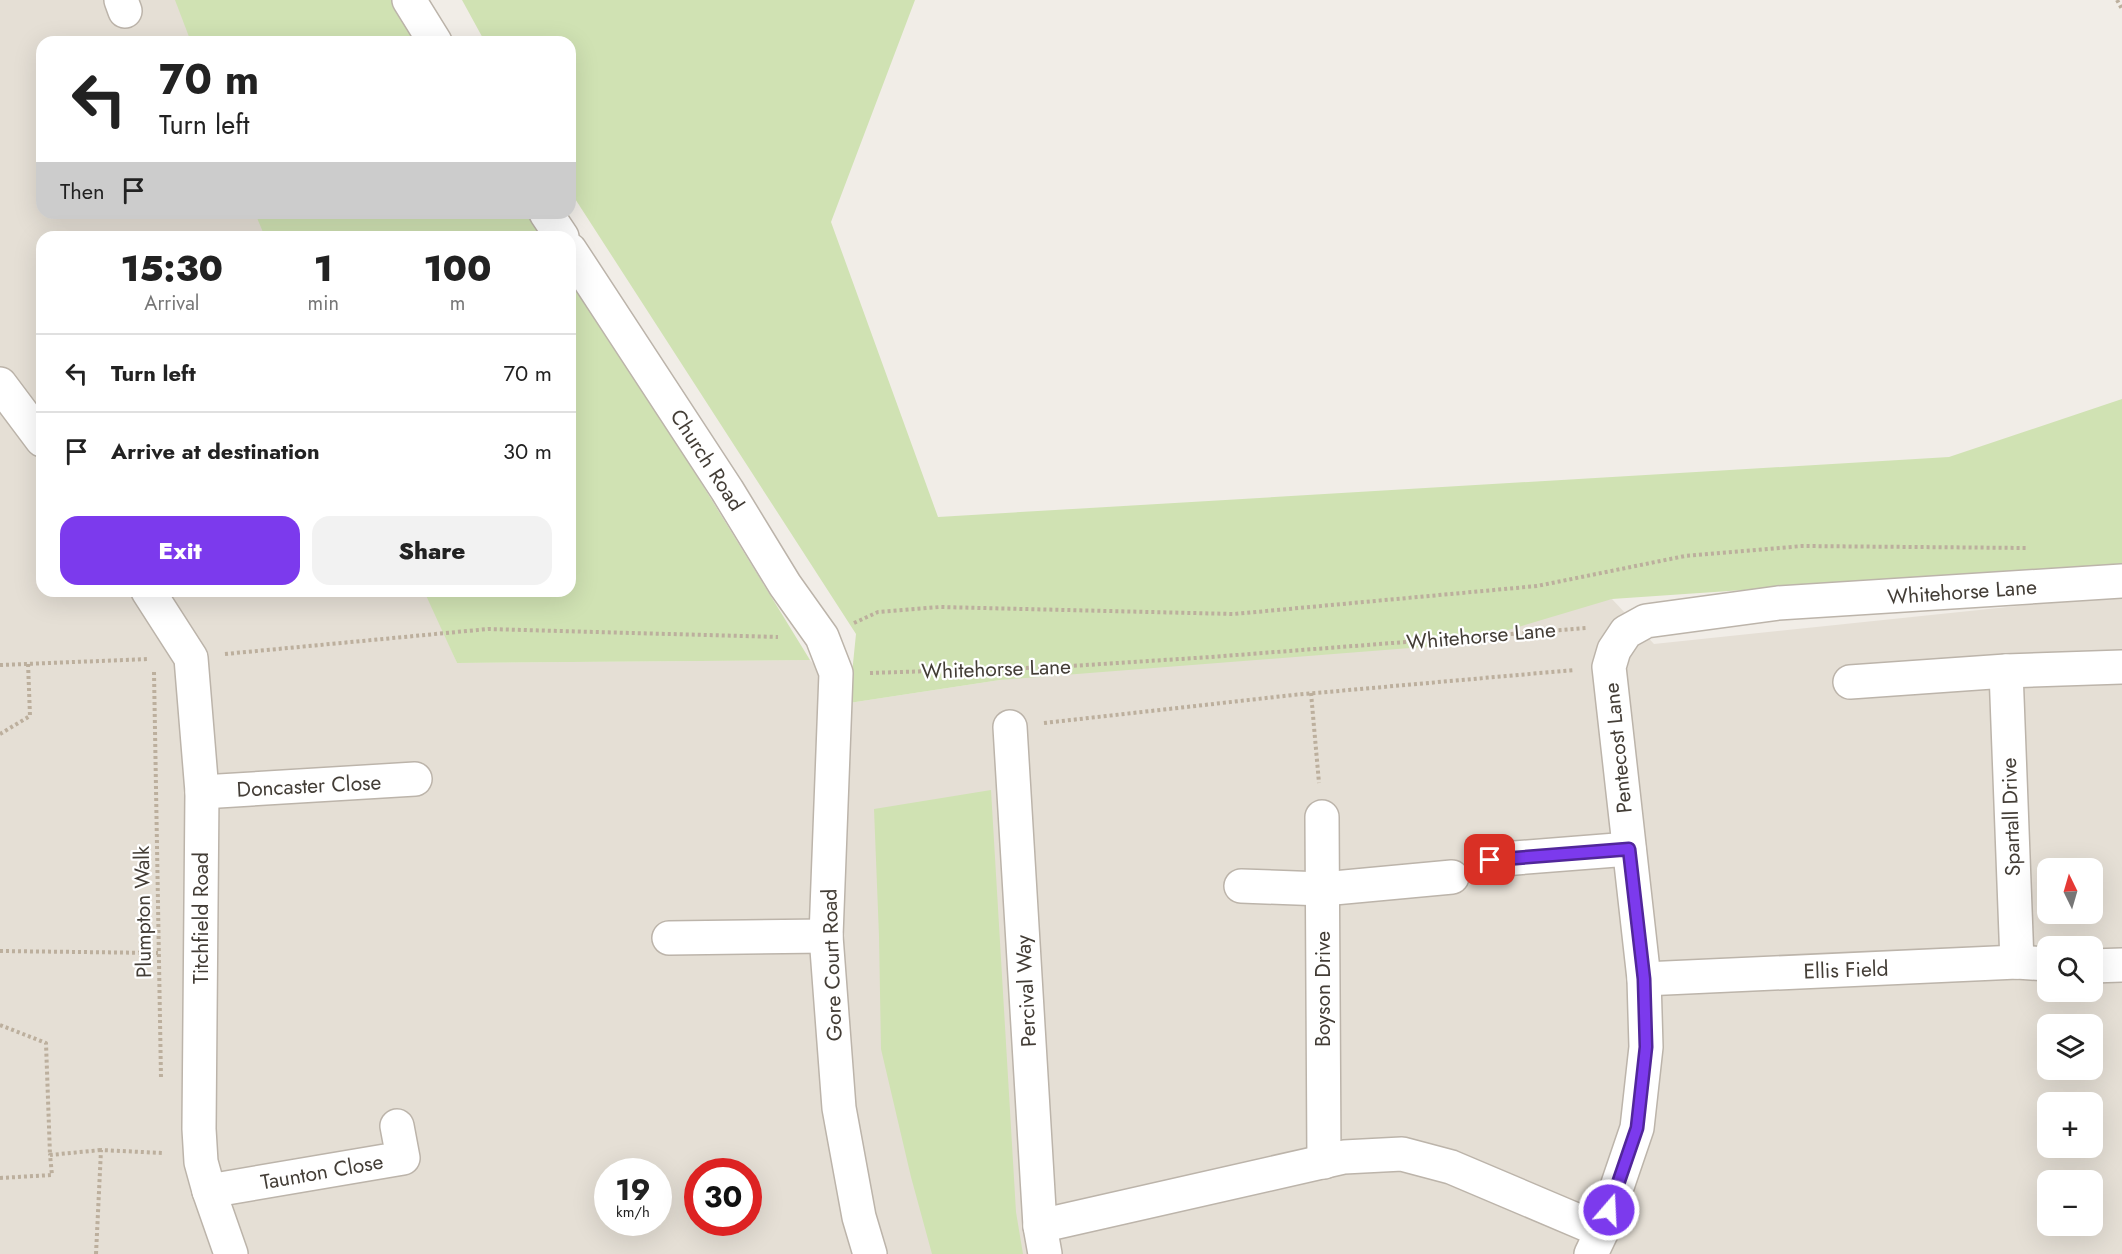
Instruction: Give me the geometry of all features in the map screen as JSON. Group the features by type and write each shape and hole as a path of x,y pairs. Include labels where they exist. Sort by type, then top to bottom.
{"street":[{"path":"409,0 431,36"},
{"name":"Church Road","path":"576,259 727,490 785,585 822,637 836,674"},
{"path":"0,384 36,432"},
{"name":"Whitehorse Lane","path":"1626,632 1646,621 1778,603 2122,581"},
{"name":"Titchfield Road","path":"152,597 191,658 202,792 201,1162 231,1254"},
{"name":"Pentecost Lane","path":"1597,1242 1637,1128 1646,1047 1644,979 1609,667 1614,650 1626,632"},
{"path":"1850,682 2006,671 2122,667"},
{"name":"Spartall Drive","path":"2006,671 2032,963"},
{"name":"Gore Court Road","path":"836,674 826,936 839,1108 859,1217 870,1254"},
{"name":"Percival Way","path":"1010,727 1043,1240"},
{"name":"Doncaster Close","path":"202,792 415,779"},
{"name":"Boyson Drive","path":"1322,817 1324,1162"},
{"path":"1490,860 1629,849"},
{"path":"1241,886 1323,889 1452,877"},
{"path":"669,938 826,936"},
{"name":"Ellis Field","path":"1644,979 2032,963"},
{"path":"2103,966 2122,965"},
{"name":"Taunton Close","path":"209,1191 403,1158 397,1126"},
{"path":"1043,1240 1344,1157 1402,1154 1451,1167 1597,1242"}],"path":[{"path":"2117,0 2122,9"},
{"path":"191,658 488,629 822,637 878,612 940,607 1234,614 1537,586 1685,556 1802,546 2037,549"},
{"name":"Whitehorse Lane","path":"836,674 1077,666 1597,627 1626,632"},
{"path":"0,664 153,659"},
{"path":"0,734 30,716 28,663"},
{"path":"1010,727 1311,693 1609,667"},
{"name":"Plumpton Walk","path":"153,670 161,1083"},
{"path":"1311,693 1322,817"},
{"path":"0,951 158,953"},
{"path":"0,1025 46,1043 52,1175 0,1178"},
{"path":"50,1155 101,1150 162,1153 162,1142"},
{"path":"96,1254 101,1150"}],"shaded area":[{"path":"0,0 184,0 198,36 36,36 36,219 266,219 271,231 36,231 36,597 429,597 457,663 810,660 849,703 1000,680 1612,599 1654,644 2122,595 2122,1254 0,1254"}],"green space":[{"path":"175,0 405,0 426,36 189,36"},
{"path":"462,0 915,0 831,222 938,517 1949,457 2122,399 2122,564 1612,599 1461,644 1000,680 849,703 856,634 576,200 576,36 482,36"},
{"path":"258,219 539,219 546,231 262,231"},
{"path":"576,279 810,660 457,663 427,597 576,597"},
{"path":"991,790 1016,1212 1023,1254 932,1254 881,1049 874,809"}],"route":[{"path":"1490,860 1629,849 1644,979 1646,1047 1637,1128 1609,1210"}]}
